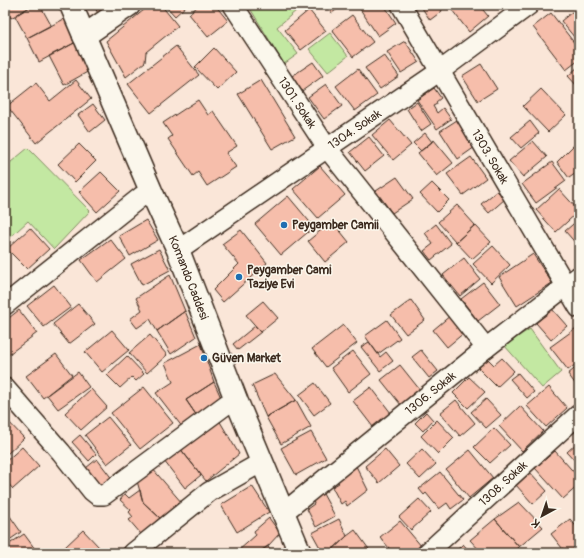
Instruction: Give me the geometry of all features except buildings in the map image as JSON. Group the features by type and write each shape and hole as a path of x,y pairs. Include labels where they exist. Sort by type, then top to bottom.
{"main road":[{"name":"Komando Caddesi","path":"71,5 150,191 178,250 236,399 300,553"},
{"path":"84,36 129,5"}],"street":[{"name":"1301. Sokak","path":"233,5 327,148 486,348"},
{"name":"1303. Sokak","path":"401,5 440,71 572,281 579,308"},
{"name":"1304. Sokak","path":"178,250 440,71 529,5"},
{"path":"5,305 150,191"},
{"name":"1306. Sokak","path":"283,513 486,348 572,281"},
{"path":"7,395 61,452 92,490 97,494 104,495 227,404 236,399"},
{"name":"1308. Sokak","path":"427,553 579,414"},
{"path":"133,553 209,492 262,461"}],"green space":[{"path":"248,5 303,5 277,27 298,54 284,64"},
{"path":"330,33 348,56 328,72 309,49"},
{"path":"28,148 90,211 54,249 28,221 5,242 5,167"},
{"path":"530,329 561,372 542,388 504,345"}],"place":[{"name":"Peygamber Camii","path":"284,225"},
{"name":"Peygamber Cami Taziye Evi","path":"239,277"},
{"name":"Güven Market","path":"204,358"}]}
